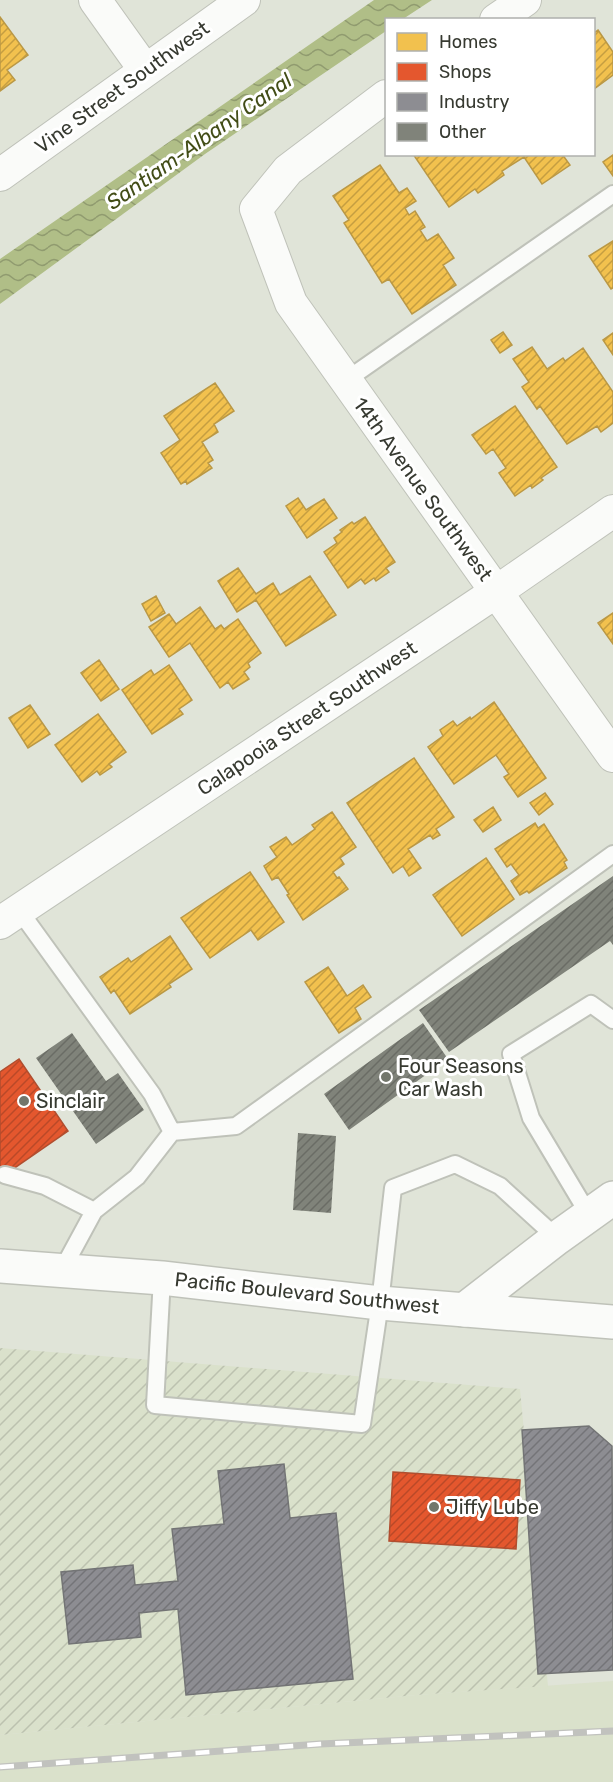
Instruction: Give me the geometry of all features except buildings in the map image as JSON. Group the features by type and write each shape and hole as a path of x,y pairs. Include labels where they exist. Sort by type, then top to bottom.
{"main road":[{"path":"465,1310 557,1238 601,1207"},
{"name":"Pacific Boulevard Southwest","path":"0,1266 162,1278 380,1303 613,1322"}],"street":[{"path":"95,0 145,70"},
{"name":"Vine Street Southwest","path":"0,175 244,0"},
{"path":"499,18 525,0"},
{"name":"14th Avenue Southwest","path":"385,97 288,170 256,209 291,303 613,756"},
{"name":"Calapooia Street Southwest","path":"9,916 496,592 613,511"}],"lane":[{"path":"345,381 613,195"},
{"path":"62,1270 94,1211 137,1177 172,1132 236,1126 613,854"},
{"path":"9,916 152,1094 172,1132"},
{"path":"601,1207 531,1118 511,1054 591,1004 613,1020"},
{"path":"162,1278 155,1406 362,1424 380,1303 393,1188 455,1164 500,1186 557,1238"},
{"path":"5,1175 45,1186 94,1211"}],"shaded area":[{"path":"0,1348 520,1389 548,1686 416,1695 0,1735"},
{"path":"613,1681 613,1782 0,1782 0,1735 416,1695"}],"water":[{"name":"Santiam-Albany Canal","path":"374,0 432,0 405,18 385,18 385,32 205,154 0,304 0,259"}],"railway":[{"path":"0,1767 320,1744 613,1731"}],"place":[{"name":"Four Seasons Car Wash","path":"386,1077"},
{"name":"Sinclair","path":"24,1101"},
{"name":"Jiffy Lube","path":"434,1507"}]}
